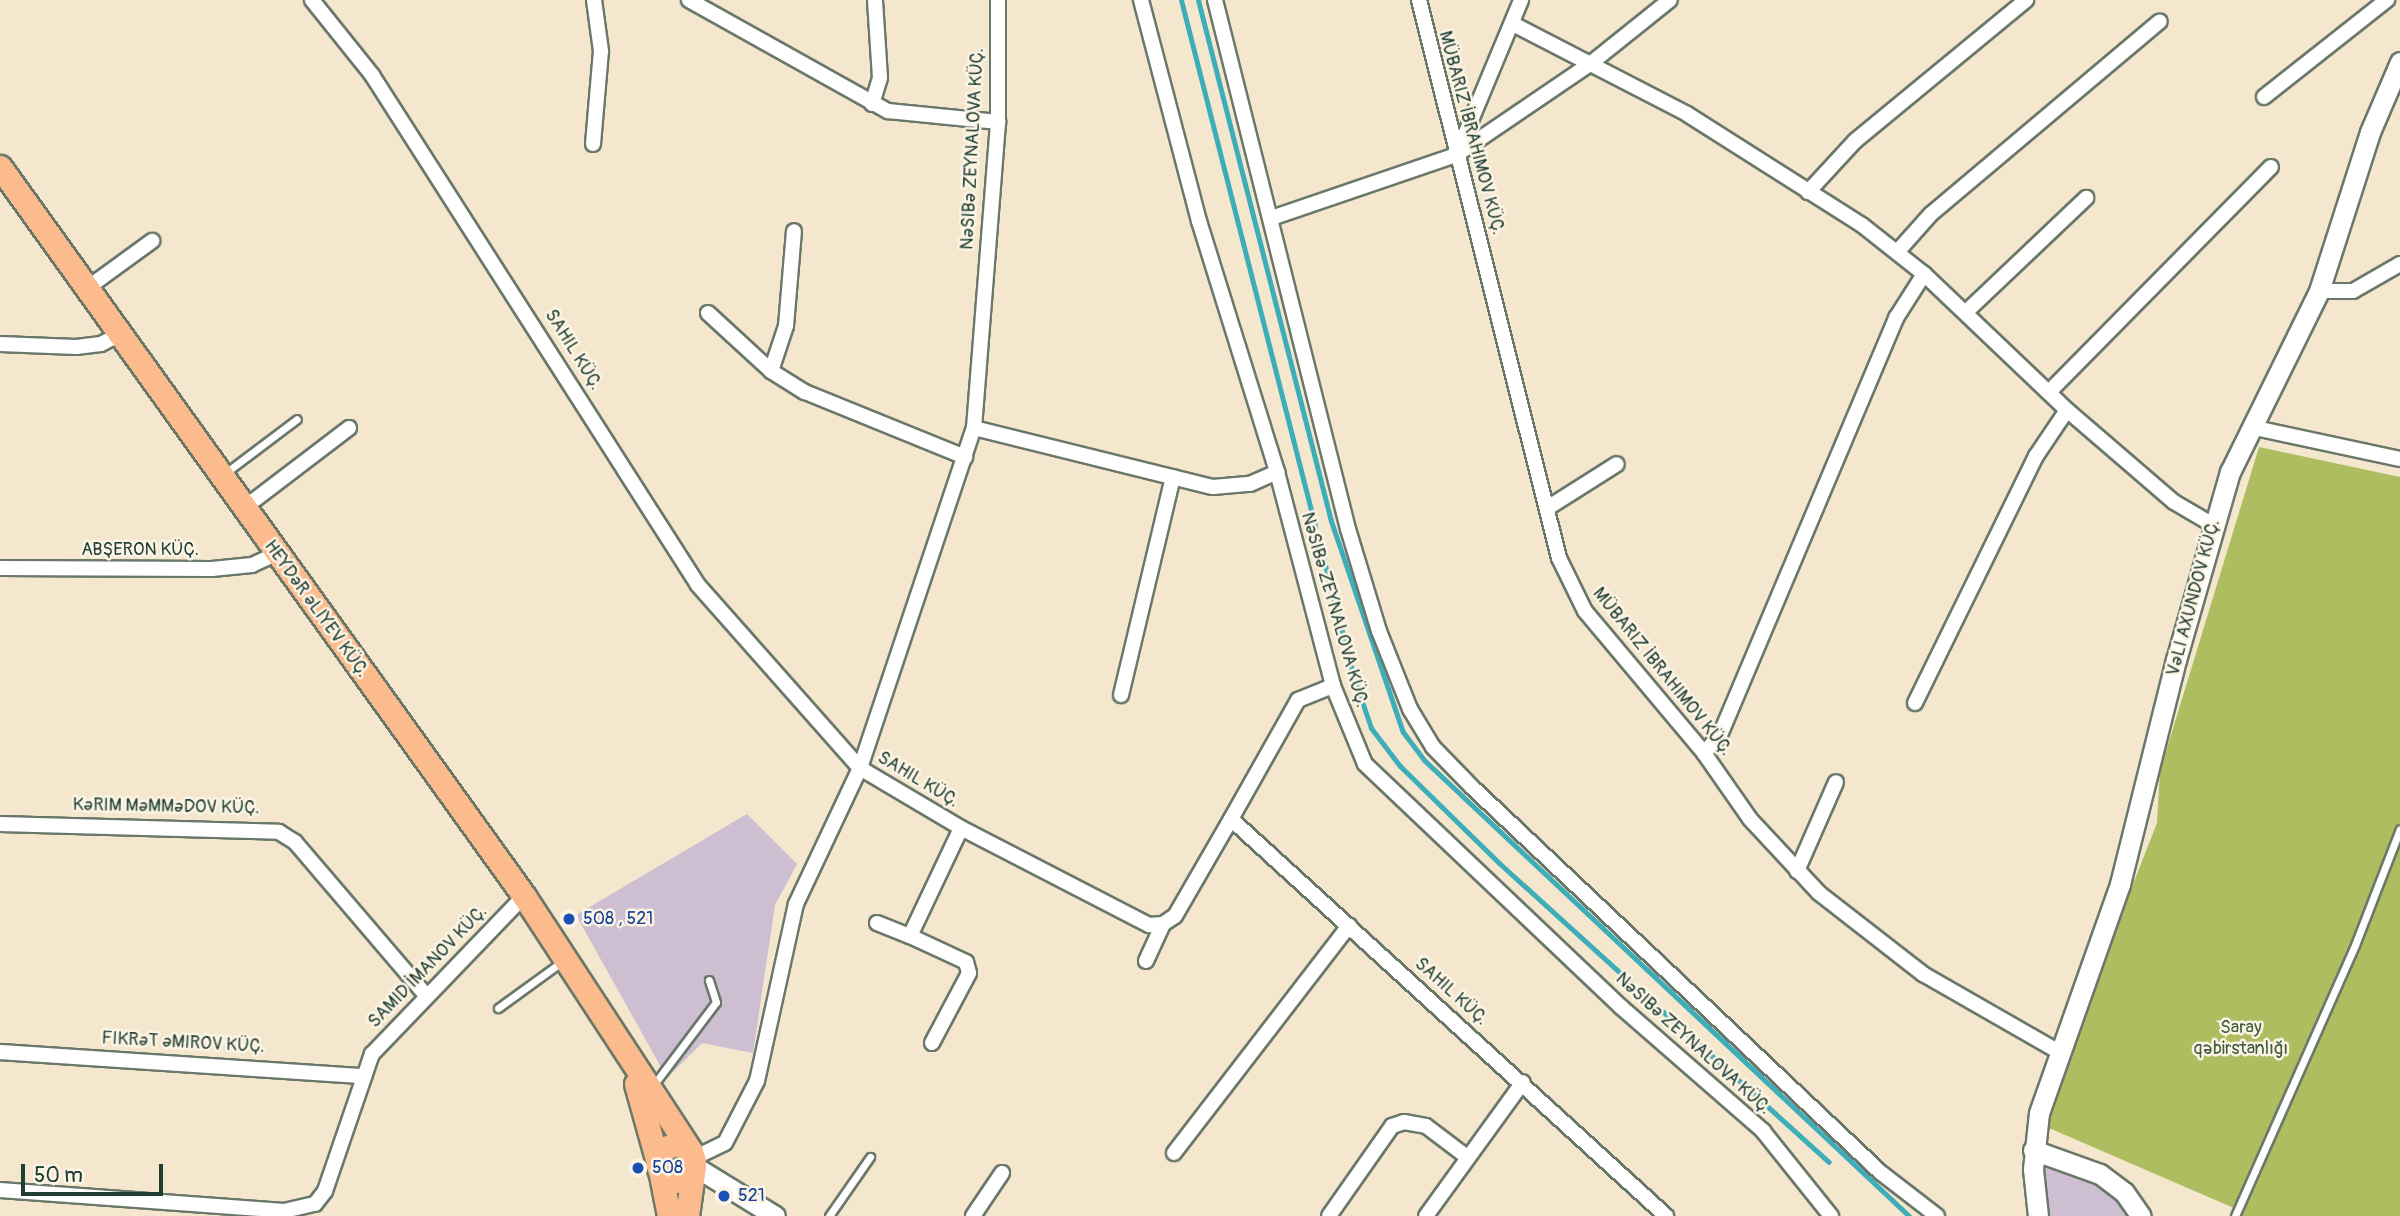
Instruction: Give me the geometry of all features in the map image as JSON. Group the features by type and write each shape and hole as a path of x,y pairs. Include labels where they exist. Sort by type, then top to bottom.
{"main road":[{"name":"HEYDƏR ƏLIYEV KÜÇ.","path":"0,167 118,335 524,896 567,959 626,1055"},
{"path":"626,1055 693,1158 687,1216"},
{"path":"626,1055 659,1167 669,1216"},
{"path":"659,1167 679,1181 693,1158"}],"street":[{"name":"SAHIL KÜÇ.","path":"312,0 372,75 483,243 675,552 713,604 839,740 860,768 961,828 1149,925 1163,924"},
{"path":"593,144 601,51 594,0"},
{"path":"689,0 713,6 872,104 908,114 998,122"},
{"path":"872,104 880,78 875,0"},
{"name":"NƏSIBƏ ZEYNALOVA KÜÇ.","path":"693,1158 725,1143 757,1081 796,904 860,768 974,428 998,122 998,0"},
{"name":"NƏSIBƏ ZEYNALOVA KÜÇ.","path":"1141,0 1219,291 1277,472 1333,686 1350,736 1380,783 1477,868 1621,1007 1763,1131 1786,1155 1831,1216"},
{"path":"1215,0 1348,529 1379,631 1410,709 1433,747 1833,1128 1937,1216"},
{"name":"MÜBARIZ İBRAHIMOV KÜÇ.","path":"1419,0 1456,155 1549,507 1559,558 1585,611 1704,753 1750,819 1797,871 1923,974 2061,1053"},
{"path":"1456,155 1521,0"},
{"path":"1270,218 1456,155 1590,64 1670,0"},
{"path":"1808,192 1855,141 2026,0"},
{"path":"2264,97 2387,0"},
{"path":"1898,251 1931,214 2160,22"},
{"path":"1513,24 1688,114 1898,251 2067,410 2174,502 2213,525"},
{"name":"VƏLI AXUNDOV KÜÇ.","path":"2038,1216 2033,1150 2043,1098 2120,884 2213,525 2230,472 2319,291 2370,132 2400,62"},
{"path":"2049,392 2271,167"},
{"path":"1966,313 2086,198"},
{"path":"771,371 786,326 794,231"},
{"path":"86,289 152,241"},
{"path":"2319,291 2353,291 2400,264"},
{"path":"1704,753 1720,735 1896,318 1924,274"},
{"path":"708,313 771,371 805,392 965,457"},
{"path":"0,344 76,347 101,344 118,335"},
{"path":"1915,703 2036,456 2067,410"},
{"path":"2251,427 2400,459"},
{"path":"244,509 349,428"},
{"path":"974,428 1172,477 1233,487 1277,472"},
{"path":"1549,507 1616,464"},
{"path":"1121,695 1172,477"},
{"name":"ABŞERON KÜÇ.","path":"0,568 212,569 252,565 276,554"},
{"path":"1146,961 1163,924 1175,916 1298,700 1333,686"},
{"path":"1797,871 1836,782"},
{"name":"SAHIL KÜÇ.","path":"1231,819 1523,1082 1666,1216"},
{"name":"KƏRIM MƏMMƏDOV KÜÇ.","path":"0,824 279,832 295,842 425,995"},
{"path":"910,936 961,828"},
{"name":"SAMID İMANOV KÜÇ.","path":"0,1190 236,1212 299,1211 315,1204 325,1191 364,1076 382,1040 524,896"},
{"path":"877,923 966,962 969,973 932,1043"},
{"path":"1174,1153 1349,926"},
{"name":"FIKRƏT ƏMIROV KÜÇ.","path":"0,1052 364,1076"},
{"path":"1426,1216 1523,1082"},
{"path":"1329,1216 1392,1126 1404,1122 1426,1126 1467,1157"},
{"path":"2033,1150 2100,1174 2124,1192 2141,1216"},
{"path":"693,1158 775,1216"},
{"path":"973,1216 1002,1173"}],"lane":[{"path":"221,477 297,419"},
{"path":"2235,1216 2355,945 2400,829"},
{"path":"498,1008 567,959"},
{"path":"650,1090 716,1002 709,979"},
{"path":"829,1216 870,1157"}],"shaded area":[{"path":"747,814 797,864 775,905 753,1053 702,1043 667,1078 576,915"},
{"path":"2042,1163 2080,1175 2110,1193 2130,1216 2048,1216"}],"green space":[{"name":"Saray qəbirstanlığı","path":"2259,447 2400,477 2400,1216 2242,1216 2243,1212 2049,1128 2048,1101 2157,823 2160,771"}],"waterway":[{"path":"1181,0 1353,675 1371,728 1400,766 1499,863 1829,1162"},
{"path":"1198,0 1331,521 1403,732 1425,761 1909,1216"}],"place":[{"name":"508 , 521","path":"569,919"},
{"name":"508","path":"638,1168"},
{"name":"521","path":"724,1196"}]}
